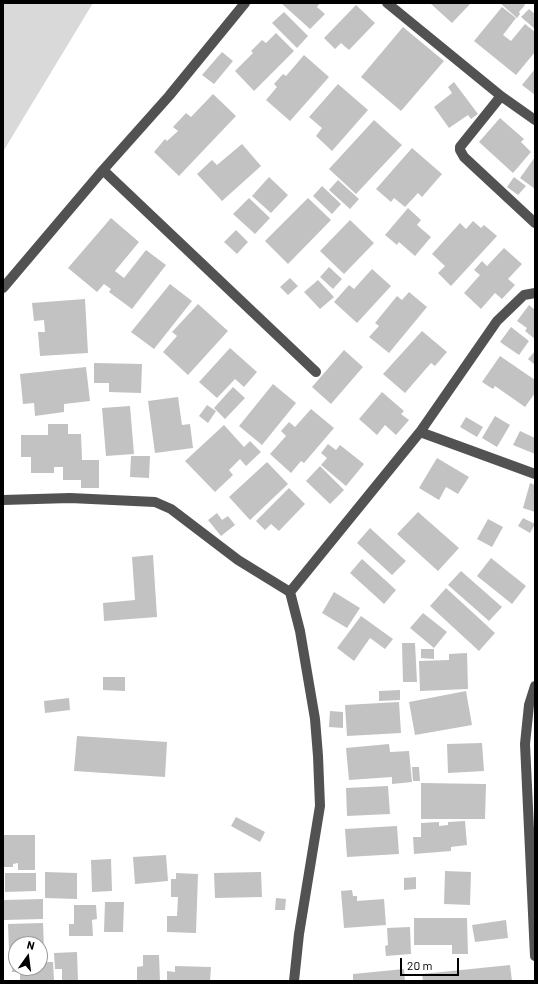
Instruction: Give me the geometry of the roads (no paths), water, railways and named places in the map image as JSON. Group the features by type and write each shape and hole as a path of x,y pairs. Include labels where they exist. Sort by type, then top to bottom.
{"street":[{"path":"3,288 102,170 169,96 246,3"},
{"path":"387,3 501,96 535,120"},
{"path":"501,96 460,147 460,150 464,157 535,223"},
{"path":"102,170 316,372"},
{"path":"290,592 420,432 497,321 524,294 535,293"},
{"path":"420,432 535,474"},
{"path":"3,500 70,498 155,502 171,509 238,560 290,592 300,631 315,719 320,806 299,934 294,981"},
{"path":"535,686 528,705 525,744 535,956"}]}
